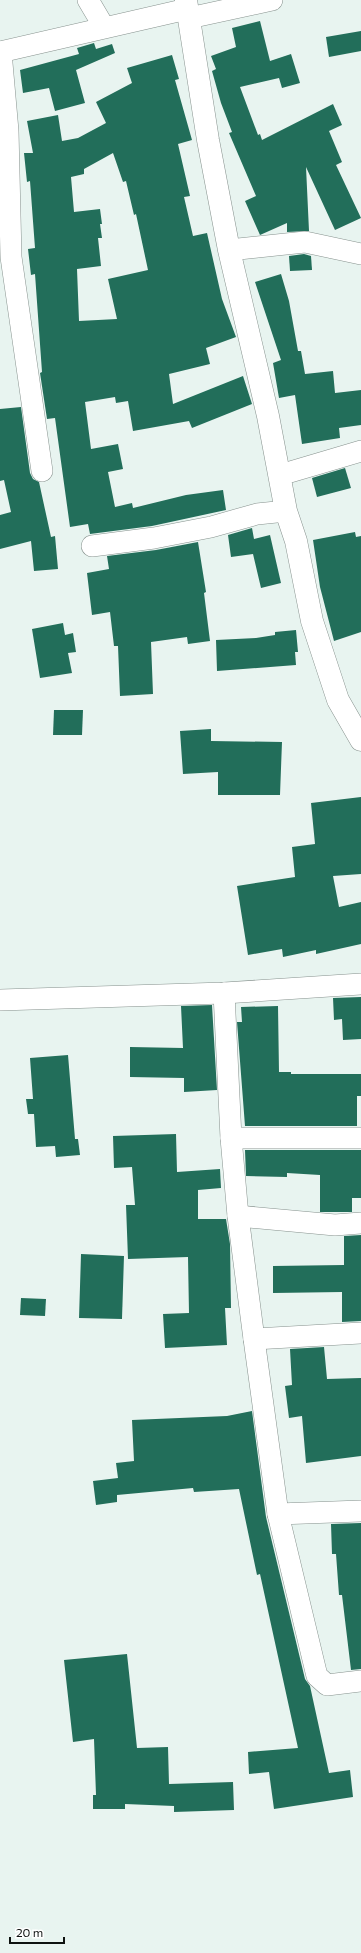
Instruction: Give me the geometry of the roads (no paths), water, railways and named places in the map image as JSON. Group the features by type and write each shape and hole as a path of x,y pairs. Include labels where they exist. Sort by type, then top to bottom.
{"main road":[{"path":"187,9 208,140 229,250 280,475 286,512 296,541 312,621 338,700 361,740"}],"street":[{"path":"88,0 104,28"},
{"path":"42,471 11,257 8,131 1,52 187,9 272,0"},
{"path":"229,250 305,242 361,254"},
{"path":"280,475 361,451"},
{"path":"92,546 154,538 211,527 257,514 286,512"},
{"path":"0,1000 224,993 361,984"},
{"path":"224,993 231,1138 238,1216 278,1514 317,1676 327,1685 361,1680"},
{"path":"231,1138 348,1136 361,1138"},
{"path":"238,1216 335,1224 361,1223"},
{"path":"254,1339 361,1333"},
{"path":"278,1514 361,1511"}]}
